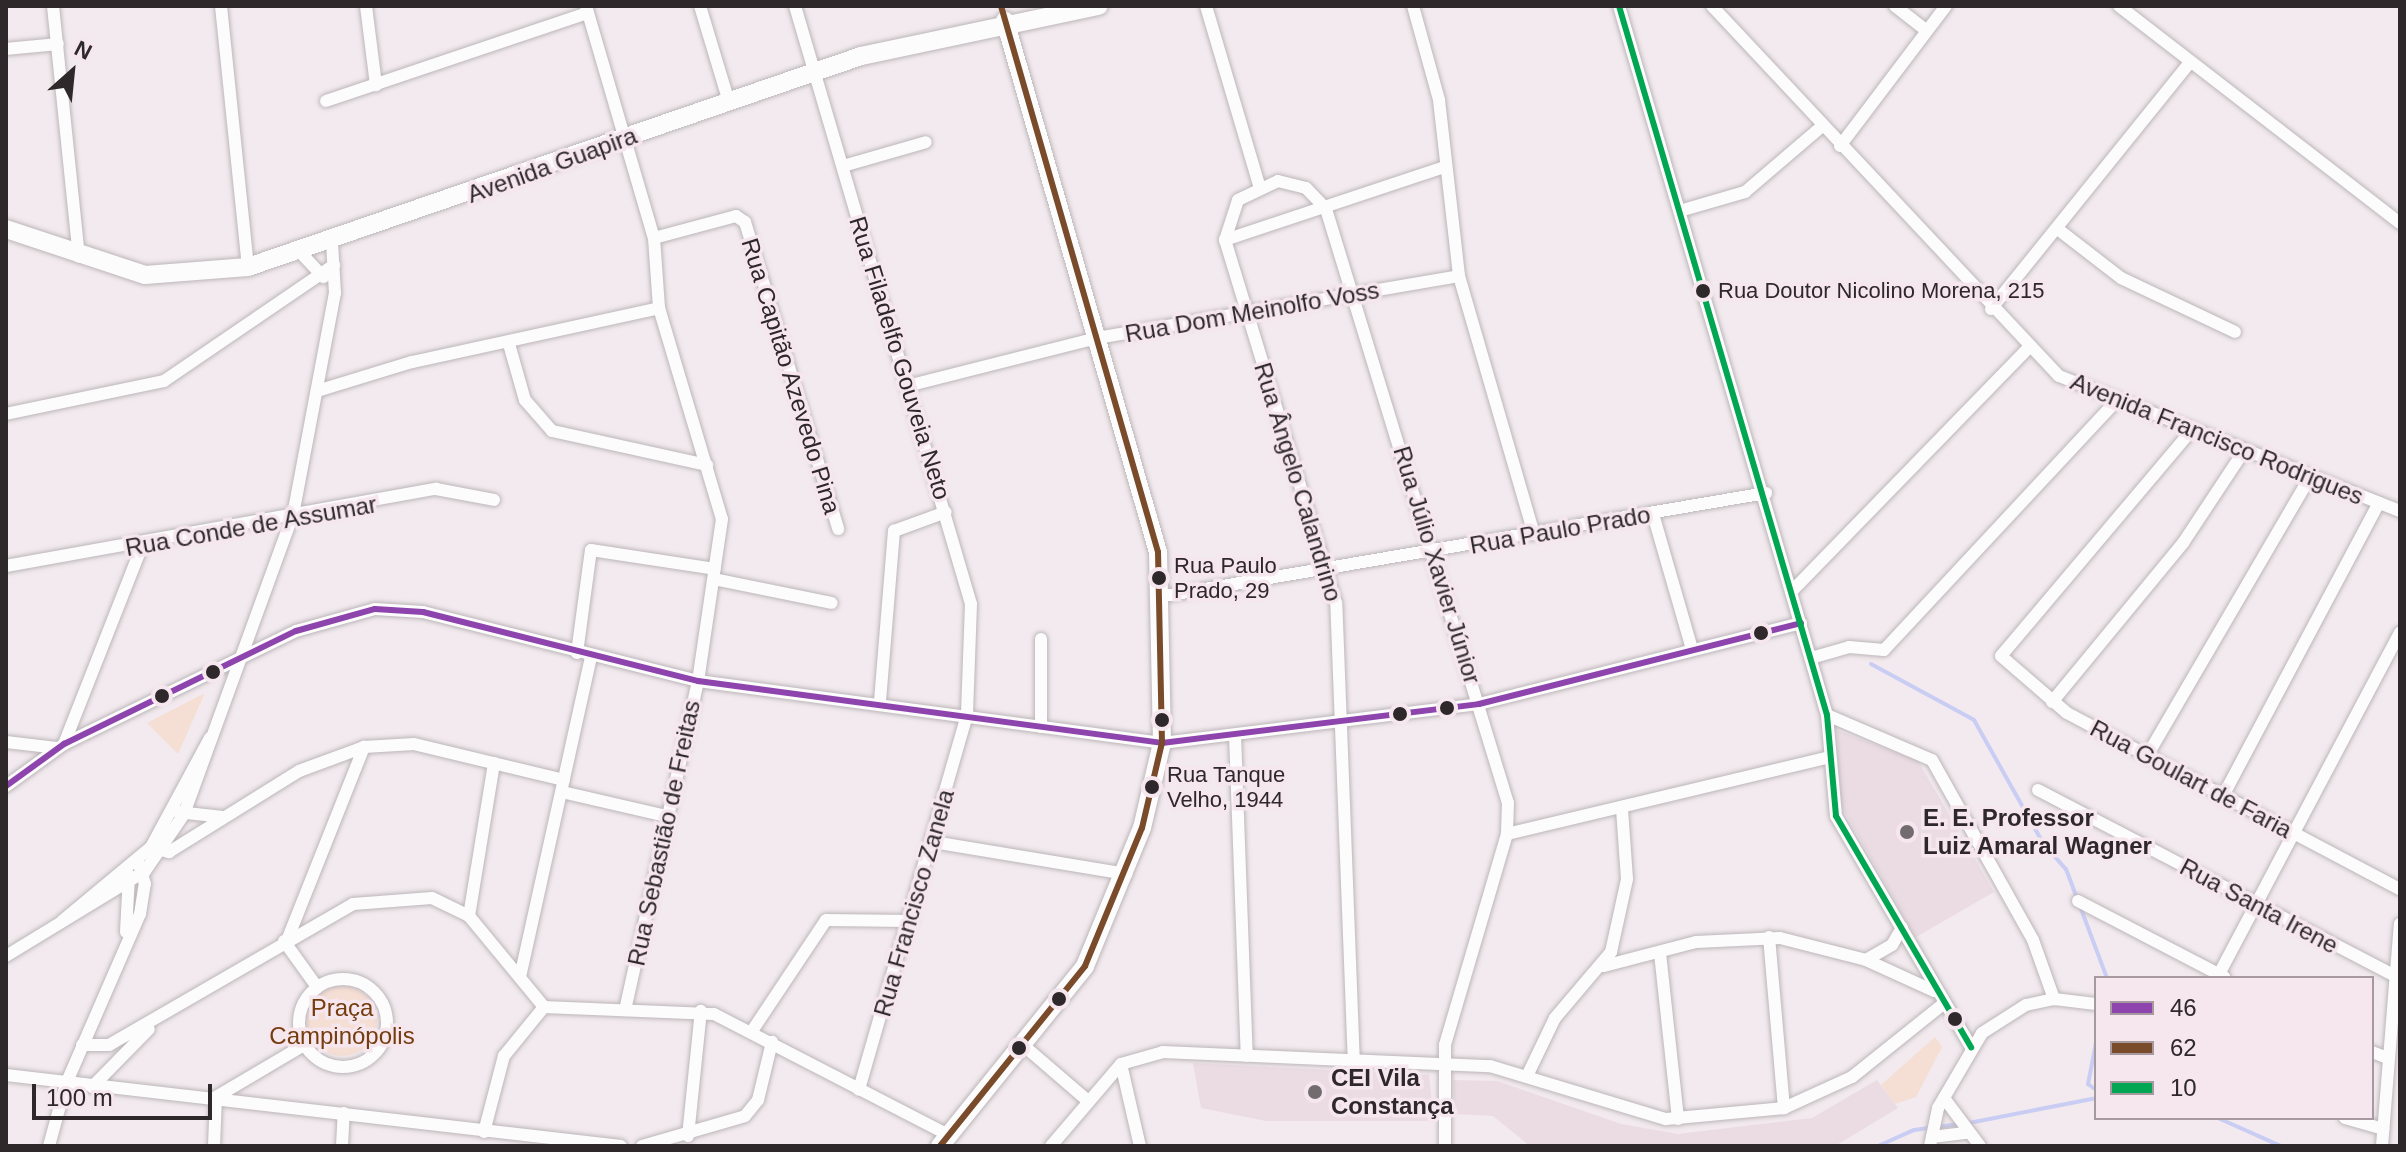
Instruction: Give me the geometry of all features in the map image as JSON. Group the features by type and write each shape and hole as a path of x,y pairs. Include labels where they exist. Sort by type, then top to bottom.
{"street":[{"path":"53,6 79,257"},
{"path":"221,6 248,267"},
{"path":"366,6 376,85"},
{"path":"700,6 729,102"},
{"name":"Rua Filadelfo Gouveia Neto","path":"795,6 971,604 967,715"},
{"name":"Avenida Guapira","path":"8,234 79,257 174,278 248,267 332,243 815,70 1003,14 1099,6"},
{"path":"1206,6 1259,185"},
{"path":"1413,6 1439,100 1459,276 1534,534"},
{"path":"1619,6 1683,210 1827,715 1829,757 1841,828 1902,928 1934,991 1971,1047"},
{"name":"Avenida Francisco Rodrigues","path":"1712,6 1991,309 2059,376 2310,477 2379,503 2399,507"},
{"path":"1895,6 1926,30"},
{"path":"1840,146 1946,6"},
{"path":"2119,6 2189,64 2400,223"},
{"path":"326,101 587,10"},
{"name":"Rua Sebastião de Freitas","path":"587,10 654,238 659,308 722,519 698,681 625,1010"},
{"path":"82,1045 101,1048 353,904 381,897 432,898 469,916 544,1007 701,1011 752,1031 945,1141 1085,966 1126,874 1162,743 1164,596 1147,505 1003,14"},
{"path":"6,49 58,44"},
{"path":"1991,309 2059,230 2189,64"},
{"path":"1683,210 1745,192 1821,127"},
{"path":"843,166 926,142"},
{"path":"1225,240 1445,167"},
{"path":"1225,240 1233,208 1259,185 1297,184 1326,209"},
{"name":"Rua Júlio Xavier Júnior","path":"1326,209 1357,294 1431,552 1508,803 1507,834 1443,1063 1445,1146"},
{"name":"Rua Capitão Azevedo Pina","path":"654,238 736,216 745,222 838,529"},
{"path":"2059,230 2121,278 2235,332"},
{"name":"Rua Ângelo Calandrino","path":"1225,240 1337,611 1354,1065"},
{"path":"6,956 129,876 156,850 179,812 244,658 293,515 335,293 332,243"},
{"path":"301,253 335,293"},
{"path":"6,414 164,381 334,265"},
{"name":"Rua Dom Meinolfo Voss","path":"907,386 1097,338 1459,276"},
{"path":"317,391 412,362 509,344 659,308"},
{"path":"509,344 525,400 552,431 707,465"},
{"path":"1792,591 2028,348"},
{"path":"1811,658 1849,647 1884,650 2117,400"},
{"name":"Rua Goulart de Faria","path":"2191,431 2003,648 2006,662 2052,702 2294,835 2400,889"},
{"path":"2052,702 2183,543 2244,451"},
{"path":"2147,756 2310,477"},
{"name":"Rua Conde de Assumar","path":"6,566 142,546 436,489 494,500"},
{"name":"Rua Paulo Prado","path":"1164,596 1766,493"},
{"path":"2223,796 2379,503"},
{"path":"880,701 894,531 946,512"},
{"path":"1653,514 1692,649"},
{"path":"60,746 142,546"},
{"path":"577,653 591,550 714,574 832,603"},
{"path":"6,786 60,746 331,617 375,609 423,612 698,681 880,701 1162,743 1479,704 1801,623"},
{"path":"2221,976 2400,633"},
{"path":"1041,639 1041,727"},
{"path":"520,977 591,656"},
{"name":"Rua Francisco Zanela","path":"859,1090 911,921 967,715"},
{"path":"1827,715 1932,760 2033,940 2054,999"},
{"path":"1235,735 1247,1056"},
{"path":"6,742 60,746"},
{"path":"156,850 233,814 299,771 364,747 414,744 494,763 666,816"},
{"path":"286,940 364,747"},
{"path":"1507,834 1622,809 1829,757"},
{"path":"469,916 494,763"},
{"name":"Rua Santa Irene","path":"2038,790 2396,976"},
{"path":"1528,1074 1555,1018 1604,966 1625,900 1622,809"},
{"path":"179,812 233,814"},
{"path":"933,842 1126,874"},
{"path":"49,1146 66,1084 143,903 141,866"},
{"path":"120,959 129,876"},
{"path":"2078,901 2218,976"},
{"path":"752,1031 826,920 911,921"},
{"path":"2382,1146 2393,1050 2400,924"},
{"path":"1866,960 1892,945 1902,928"},
{"path":"1604,966 1723,938 1769,937 1866,960 1934,991"},
{"path":"1769,937 1784,1108"},
{"path":"286,940 317,987"},
{"path":"1660,953 1678,1119"},
{"path":"344,979 370,989 387,1026 377,1052 353,1067 325,1064 304,1045 301,1007 317,987 344,979"},
{"path":"1931,1139 1971,1047 2002,1018 2054,999 2092,1003"},
{"path":"1051,1146 1121,1064 1163,1052 1354,1065 1443,1063 1528,1074 1618,1109 1678,1119 1784,1108 1852,1077 1943,1004"},
{"path":"92,1087 108,1062 176,1007"},
{"path":"484,1132 504,1056 544,1007"},
{"path":"688,1136 701,1011"},
{"path":"642,1146 735,1122 753,1109 772,1042"},
{"path":"216,1097 304,1045"},
{"path":"1023,1045 1088,1101"},
{"path":"101,1048 108,1062"},
{"path":"1121,1064 1140,1146"},
{"path":"6,1075 344,1113 484,1132 533,1142 621,1146"},
{"path":"214,1146 216,1097"},
{"path":"1944,1105 1980,1146"},
{"path":"342,1146 344,1113"},
{"path":"2352,1120 2383,1129"},
{"path":"1931,1139 1967,1132"}],"shaded area":[{"name":"E. E. Professor Luiz Amaral Wagner","path":"1837,730 1918,761 1994,892 1916,937 1841,806"},
{"name":"CEI Vila Constança","path":"1193,1063 1429,1075 1434,1121 1266,1121 1201,1108"},
{"path":"1453,1080 1497,1081 1621,1124 1678,1134 1812,1118 1877,1080 1898,1108 1835,1146 1530,1146 1493,1116 1455,1114"}],"green space":[{"path":"204,695 178,754 147,723"},
{"name":"Praça Campinópolis","path":"342,986 367,996 377,1021 367,1046 342,1056 317,1046 307,1021 317,996"},
{"path":"1935,1037 1942,1047 1916,1097 1895,1104 1881,1085"}],"waterway":[{"path":"1871,664 1974,720 2043,843 2066,869 2106,976"},
{"path":"2094,1053 2088,1084 2094,1088"},
{"path":"1969,1123 2094,1098"},
{"path":"2222,1120 2281,1146"},
{"path":"1878,1146 1914,1130 1960,1124"}],"transit line":[{"name":"62","path":"940,1146 1085,966 1142,828 1162,743 1158,552 1001,6"},
{"name":"10","path":"1619,6 1827,715 1836,816 1971,1047"},
{"name":"46","path":"6,786 64,744 296,631 375,609 423,612 698,681 1162,743 1479,704 1801,623"}],"place":[{"name":"Rua Doutor Nicolino Morena, 215","path":"1703,291"},
{"name":"Rua Paulo Prado, 29","path":"1159,578"},
{"name":"Rua Tanque Velho, 1944","path":"1152,787"},
{"name":"E. E. Professor Luiz Amaral Wagner","path":"1907,832"},
{"name":"CEI Vila Constança","path":"1315,1092"}]}
